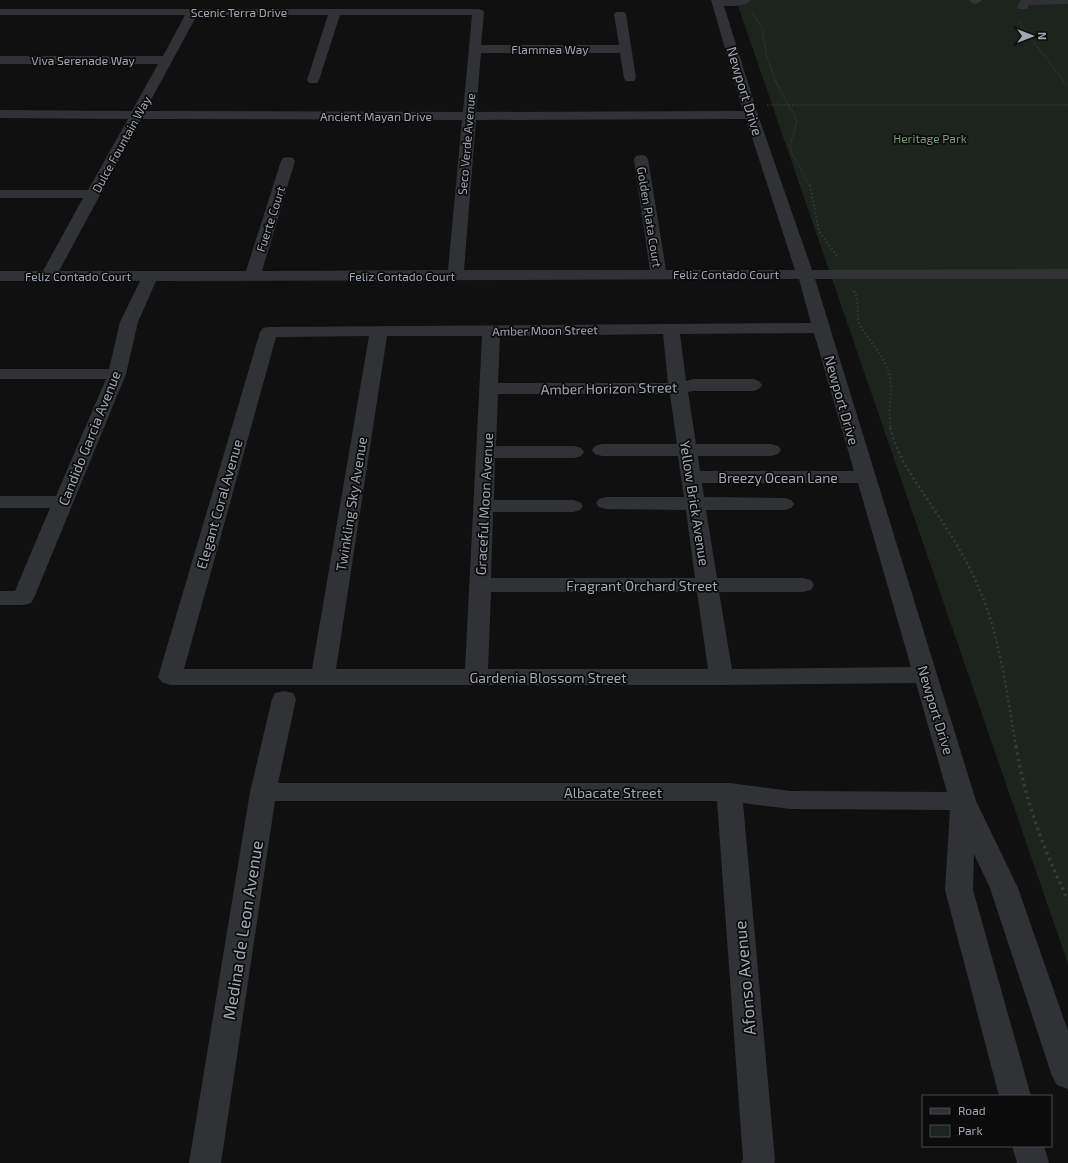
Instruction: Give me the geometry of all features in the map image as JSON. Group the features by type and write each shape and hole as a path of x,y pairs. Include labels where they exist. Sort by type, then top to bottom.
{"street":[{"path":"717,1 740,2 745,0"},
{"name":"Newport Drive","path":"717,1 751,115 805,274 963,801 1004,888 1068,1076"},
{"path":"1023,7 1025,2 1068,1"},
{"name":"Scenic Terra Drive","path":"0,12 478,12"},
{"name":"Dulce Fountain Way","path":"48,276 193,12"},
{"path":"314,80 335,12"},
{"name":"Seco Verde Avenue","path":"456,275 468,116 478,12"},
{"path":"620,14 630,78"},
{"name":"Flammea Way","path":"474,50 625,49"},
{"name":"Viva Serenade Way","path":"0,60 167,60"},
{"name":"Ancient Mayan Drive","path":"0,114 468,116 751,115"},
{"name":"Golden Plata Court","path":"641,159 659,275"},
{"name":"Fuerte Court","path":"252,276 288,161"},
{"path":"0,194 94,194"},
{"name":"Feliz Contado Court","path":"0,276 1068,274"},
{"name":"Candido Garcia Avenue","path":"0,598 23,598 118,374 129,322 150,276"},
{"name":"Yellow Brick Avenue","path":"671,328 678,389 721,678"},
{"name":"Amber Moon Street","path":"269,332 821,328"},
{"name":"Twinkling Sky Avenue","path":"323,678 379,331"},
{"name":"Graceful Moon Avenue","path":"476,678 492,331"},
{"name":"Elegant Coral Avenue","path":"170,677 269,332"},
{"path":"0,374 118,374"},
{"name":"Amber Horizon Street","path":"489,388 678,389 693,385 754,385"},
{"path":"602,450 771,450"},
{"path":"486,452 574,452"},
{"name":"Breezy Ocean Lane","path":"692,477 865,477"},
{"path":"0,502 63,502"},
{"path":"606,503 784,504"},
{"path":"484,506 572,506"},
{"name":"Fragrant Orchard Street","path":"480,585 803,585"},
{"name":"Gardenia Blossom Street","path":"170,677 721,678 925,675"},
{"name":"Medina de Leon Avenue","path":"205,1163 264,792 284,699"},
{"name":"Albacate Street","path":"264,792 729,792 791,800 963,801"},
{"name":"Afonso Avenue","path":"729,792 759,1160 757,1163"},
{"name":"Newport Drive","path":"963,801 959,890 1015,1095"},
{"path":"1028,1147 1033,1163"}],"path":[{"path":"751,10 761,24 769,64 782,95 797,121 790,146 792,154 806,175 811,188 819,231 838,257"},
{"path":"1016,19 1068,87"},
{"path":"764,105 1068,105"},
{"path":"854,291 857,295 857,316 861,326 888,371 890,394 889,419 896,446 909,472 949,531 982,596 995,633 1004,671 1018,755 1028,799 1046,850 1068,900"}],"green space":[{"name":"Heritage Park","path":"736,0 1068,0 1068,964"}]}
